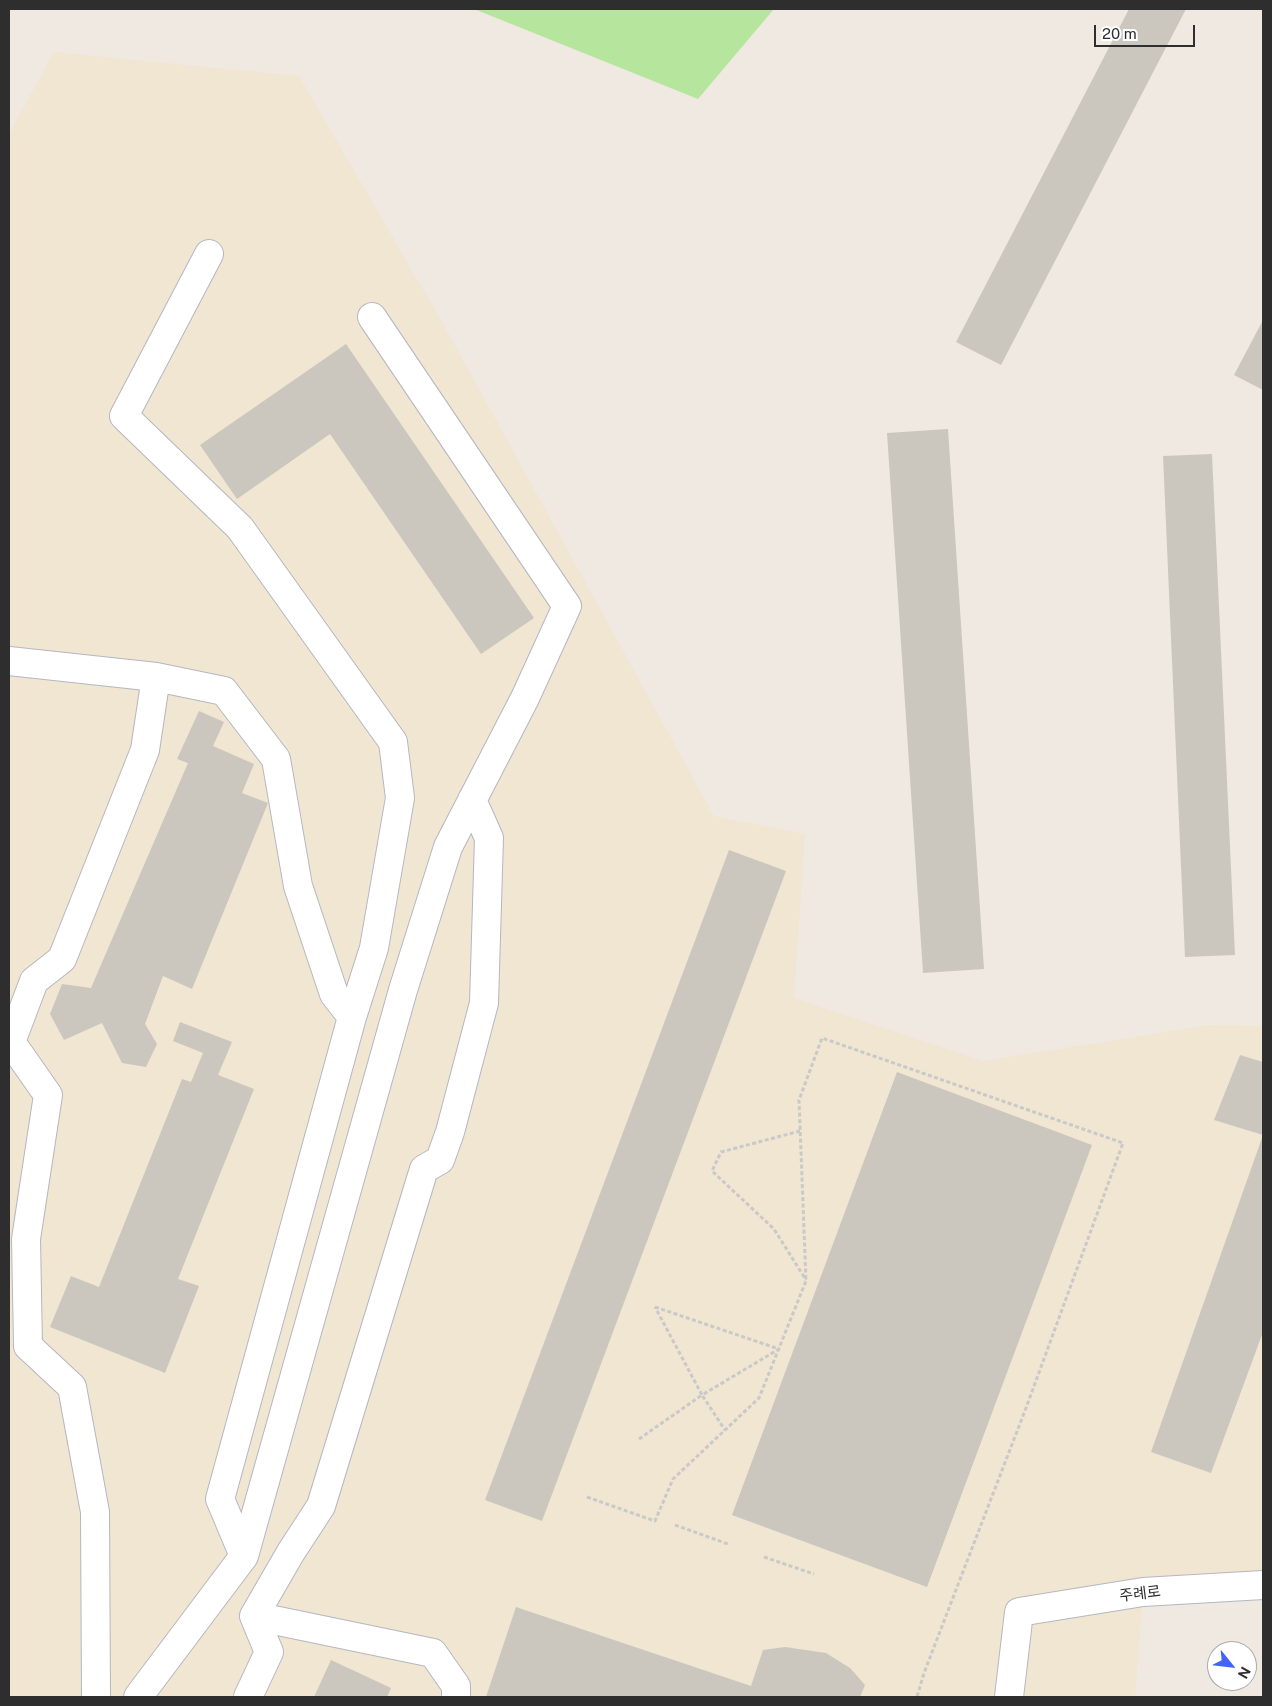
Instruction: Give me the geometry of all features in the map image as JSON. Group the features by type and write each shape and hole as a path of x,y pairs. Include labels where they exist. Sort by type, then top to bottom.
{"street":[{"path":"209,254 124,416 240,528 393,742 400,798 374,948 352,1017 220,1499 244,1556"},
{"path":"138,1697 244,1556 412,960 448,847 525,698 567,606 372,317"},
{"path":"9,661 156,677 224,691 276,759 298,886 334,994 352,1017"},
{"path":"96,1697 95,1512 72,1387 28,1346 26,1239 48,1095 11,1042 34,981 62,959 145,750 156,677"},
{"path":"254,1616 321,1506 424,1169 440,1160 450,1132 484,1003 489,838 472,800"},
{"path":"374,948 412,960"},
{"name":"주례로","path":"1009,1697 1019,1612 1143,1592 1263,1585"},
{"path":"248,1697 269,1652 254,1616"},
{"path":"254,1616 433,1653 456,1686 456,1697"}],"path":[{"path":"587,1497 655,1521 672,1479 759,1398 806,1280 799,1100 822,1038 1123,1143 1026,1408 924,1673 917,1697"},
{"path":"800,1131 721,1152 712,1171 774,1229 806,1280"},
{"path":"725,1430 702,1395 655,1307 779,1349"},
{"path":"639,1439 702,1395 779,1349"},
{"path":"675,1525 728,1544"},
{"path":"764,1556 814,1574"}],"shaded area":[{"path":"54,52 299,76 445,327 714,816 805,834 794,998 984,1061 1209,1025 1263,1026 1263,1593 1143,1593 1135,1697 9,1697 9,134"}],"green space":[{"path":"474,9 774,9 698,99"}],"building":[{"path":"1129,9 1186,9 1001,365 956,342"},
{"path":"1263,320 1263,390 1234,375"},
{"path":"346,344 534,618 481,654 330,434 237,499 200,445"},
{"path":"948,429 984,969 923,973 887,433"},
{"path":"1212,454 1235,955 1185,957 1163,456"},
{"path":"199,711 224,722 213,746 254,764 242,793 268,803 192,989 163,976 145,1024 157,1044 146,1067 122,1063 102,1023 64,1040 50,1014 62,984 91,988 188,763 177,759"},
{"path":"729,850 786,871 542,1521 485,1500"},
{"path":"180,1022 232,1042 218,1075 254,1089 178,1279 199,1286 165,1373 50,1327 71,1276 99,1287 182,1079 191,1082 203,1053 173,1041"},
{"path":"1240,1055 1263,1062 1263,1135 1214,1120"},
{"path":"897,1072 1092,1145 927,1587 732,1515"},
{"path":"1263,1135 1263,1332 1211,1473 1151,1452"},
{"path":"516,1607 751,1686 763,1650 785,1647 826,1653 850,1668 865,1685 860,1697 486,1697"},
{"path":"331,1660 391,1688 387,1697 314,1697"}]}
